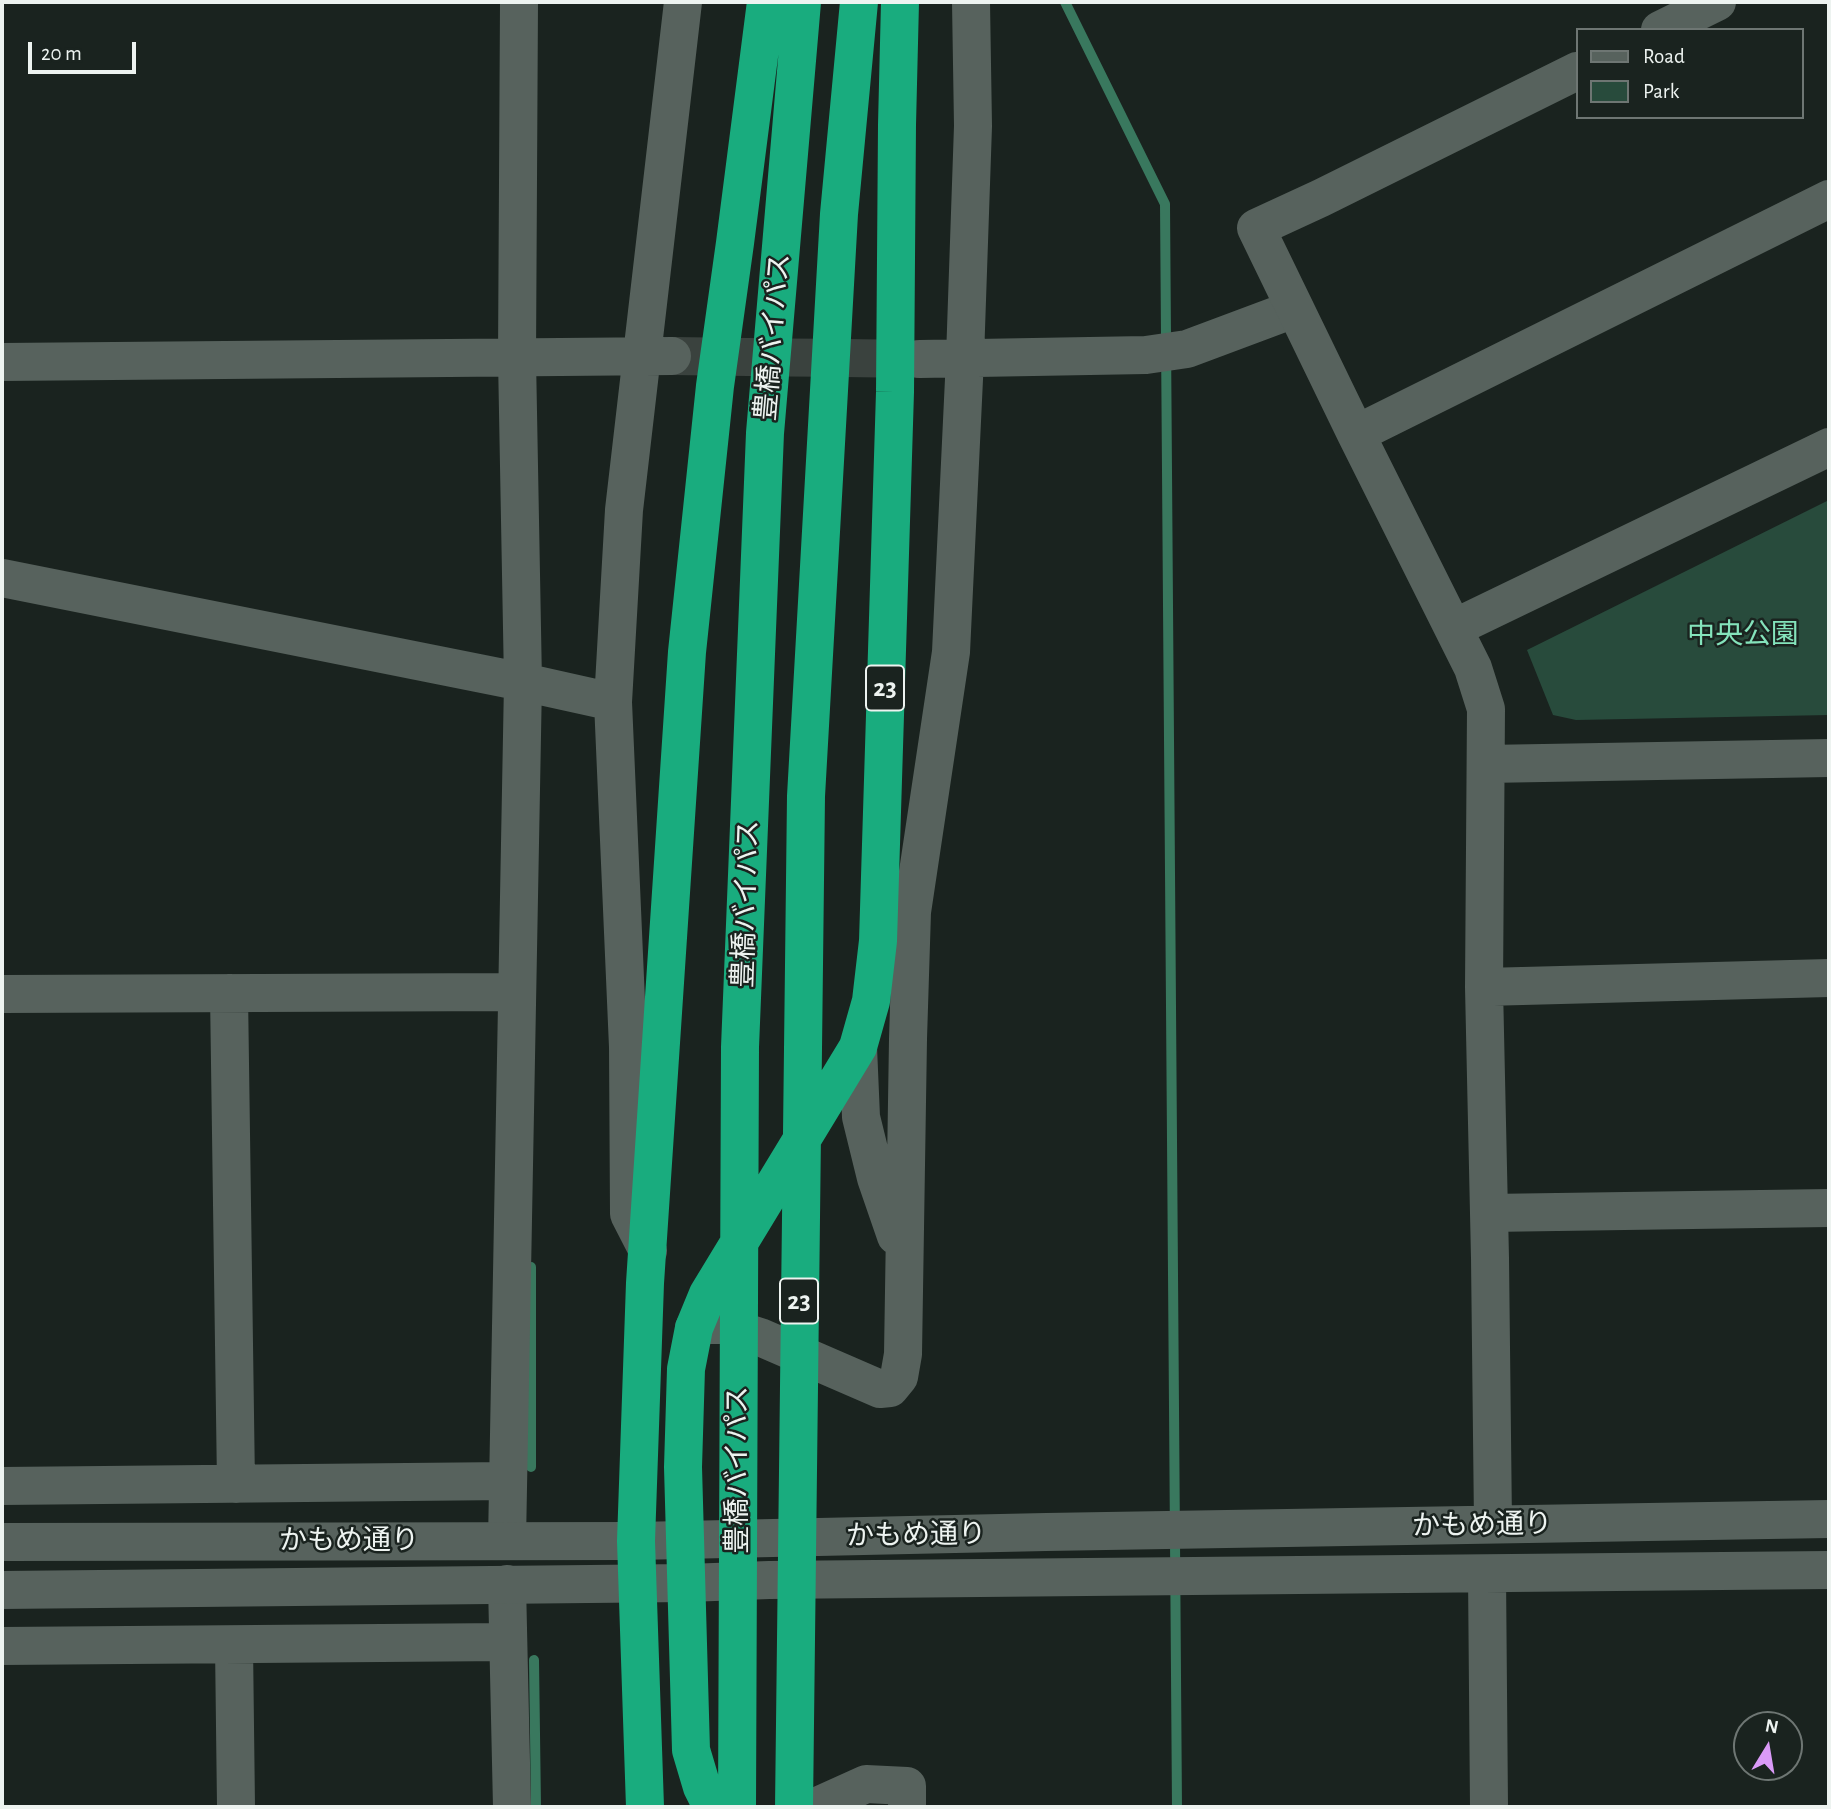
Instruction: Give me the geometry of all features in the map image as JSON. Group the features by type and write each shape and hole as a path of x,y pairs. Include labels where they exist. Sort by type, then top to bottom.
{"highway":[{"path":"645,1807 636,1541 645,1283 687,652 715,386 766,2"},
{"name":"豊橋バイパス","path":"737,1807 740,1047 765,433 802,2"},
{"name":"豊橋バイパス","path":"794,1807 806,796 839,214 859,2"},
{"name":"23","path":"712,1807 702,1787 691,1751 683,1467 686,1369 694,1328 708,1294 858,1047 871,1001 878,941 895,392 900,2"}],"street":[{"path":"507,1541 529,357 519,2"},
{"path":"648,1251 629,1214 628,1047 613,702 624,510 656,356 683,2"},
{"path":"694,1328 698,1325 723,1325 760,1337 880,1389 890,1388 899,1377 903,1354 912,912 951,652 973,126 971,2"},
{"path":"1664,28 1717,2"},
{"path":"1493,1524 1484,987 1486,709 1474,668 1256,228 1576,71"},
{"path":"1356,434 1829,199"},
{"path":"920,359 1146,355 1187,349 1294,309"},
{"path":"2,362 656,356"},
{"path":"1454,628 1829,447"},
{"path":"2,578 613,702"},
{"path":"1486,764 1829,758"},
{"path":"1484,987 1829,978"},
{"path":"2,994 516,992"},
{"path":"229,993 236,1484"},
{"path":"858,1047 862,1117 876,1178 905,1264"},
{"path":"1489,1213 1829,1208"},
{"path":"2,1486 508,1481"},
{"name":"かもめ通り","path":"2,1542 636,1541 1829,1519"},
{"name":"かもめ通り","path":"2,1590 1829,1570"},
{"path":"1487,1574 1489,1807"},
{"path":"507,1584 512,1807"},
{"path":"2,1646 508,1642"},
{"path":"234,1645 236,1807"},
{"path":"815,1807 866,1784 907,1786 907,1807"}],"green space":[{"name":"中央公園","path":"1829,500 1829,715 1576,720 1553,715 1527,650"}],"waterway":[{"path":"1065,2 1165,204 1177,1807"},
{"path":"531,1267 531,1467"},
{"path":"534,1660 536,1807"}],"tunnel":[{"path":"672,356 920,359"}]}
